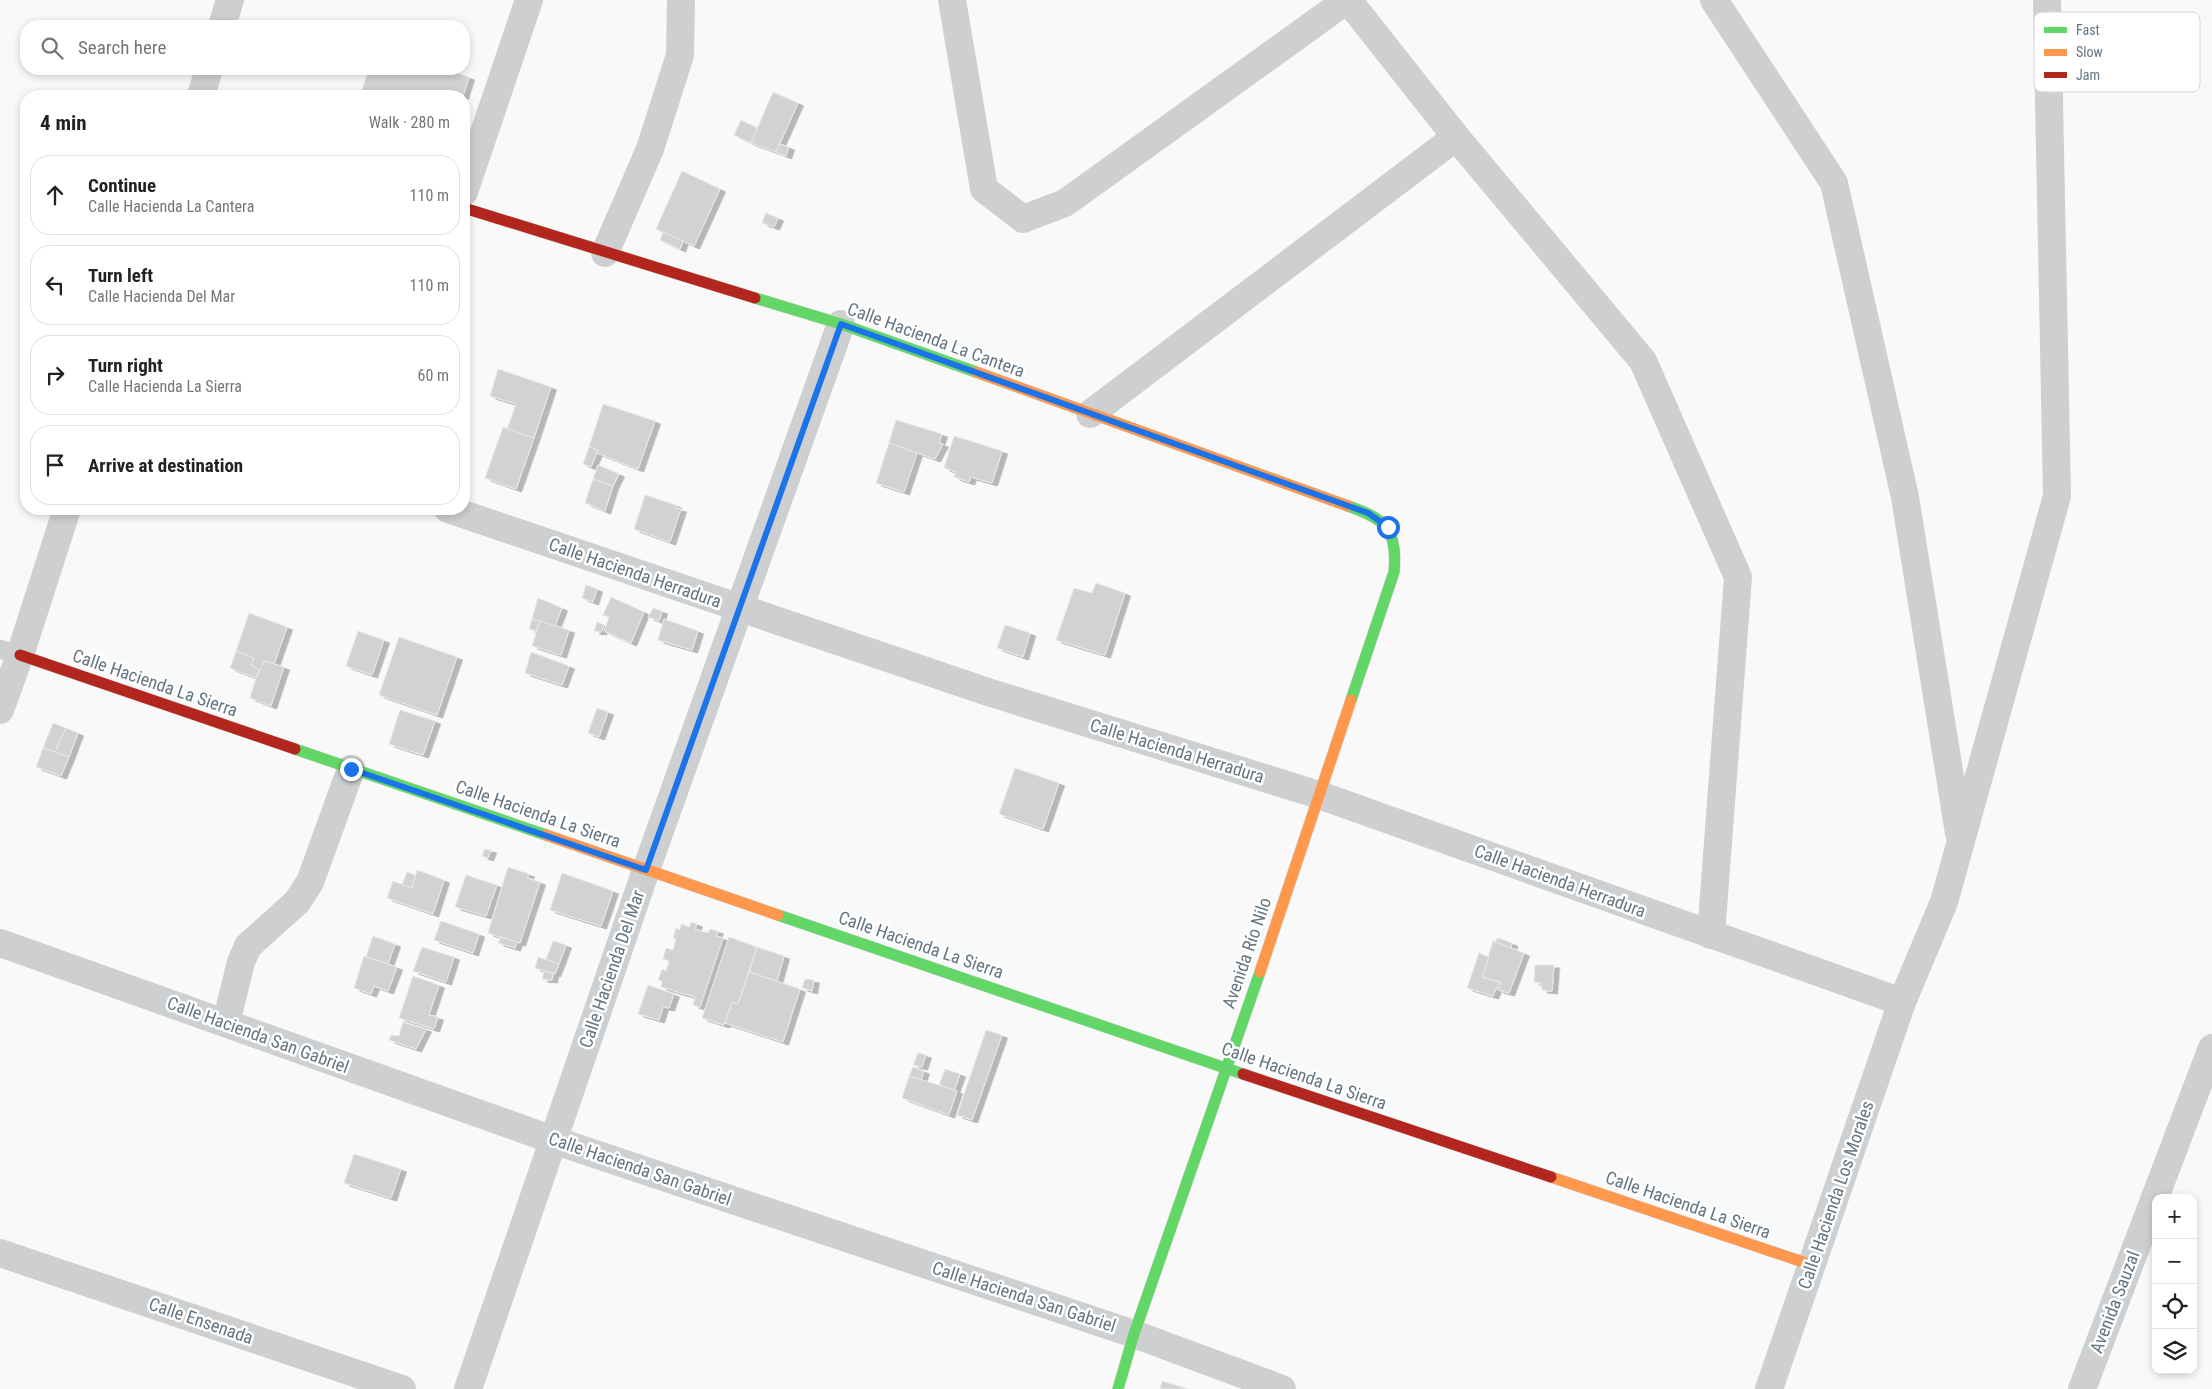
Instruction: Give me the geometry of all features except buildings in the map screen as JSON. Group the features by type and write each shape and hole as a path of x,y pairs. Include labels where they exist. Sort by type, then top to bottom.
{"street":[{"path":"224,20 230,0"},
{"path":"470,174 529,0"},
{"path":"605,253 650,149 680,55 681,0"},
{"path":"952,0 984,189 1023,220 1065,203 1348,0 1456,136 1642,360 1738,577 1711,935"},
{"path":"1714,0 1834,183 1906,497 1961,842"},
{"path":"203,90 207,75"},
{"name":"Calle Hacienda Los Morales","path":"1769,1389 1902,1002 1944,902 2057,496 2049,92"},
{"path":"1090,414 1456,136"},
{"name":"Calle Hacienda La Cantera","path":"470,210 605,253 841,324 1368,513 1388,527"},
{"name":"Calle Hacienda Del Mar","path":"468,1389 646,870 841,324"},
{"path":"0,710 10,652 64,515"},
{"name":"Calle Hacienda Herradura","path":"466,515 988,692 1319,795 1902,1002"},
{"name":"Avenida Río Nilo","path":"1118,1389 1134,1334 1394,572 1396,551 1388,527"},
{"name":"Calle Hacienda La Sierra","path":"10,652 1226,1068 1812,1265"},
{"path":"226,1024 241,962 248,946 297,902 310,882 351,769"},
{"name":"Calle Hacienda San Gabriel","path":"0,942 553,1140 1134,1334 1282,1389"},
{"name":"Avenida Sauzal","path":"2082,1389 2212,1048"},
{"name":"Calle Ensenada","path":"0,1253 402,1389"}],"traffic: fast":[{"path":"755,298 841,324 976,372"},
{"path":"1348,506 1372,516 1387,528 1394,546 1395,558 1394,572 1351,700"},
{"path":"295,749 546,835"},
{"path":"778,915 1243,1074"},
{"path":"1118,1389 1134,1334 1260,972"}],"traffic: slow":[{"path":"976,372 1348,506"},
{"path":"1260,972 1351,700"},
{"path":"546,835 778,915"},
{"path":"1551,1177 1812,1265"}],"traffic: jam":[{"path":"470,210 755,298"},
{"path":"20,655 295,749"},
{"path":"1243,1074 1551,1177"}],"route":[{"path":"351,769 646,870 841,324 1368,513 1388,527"}]}
